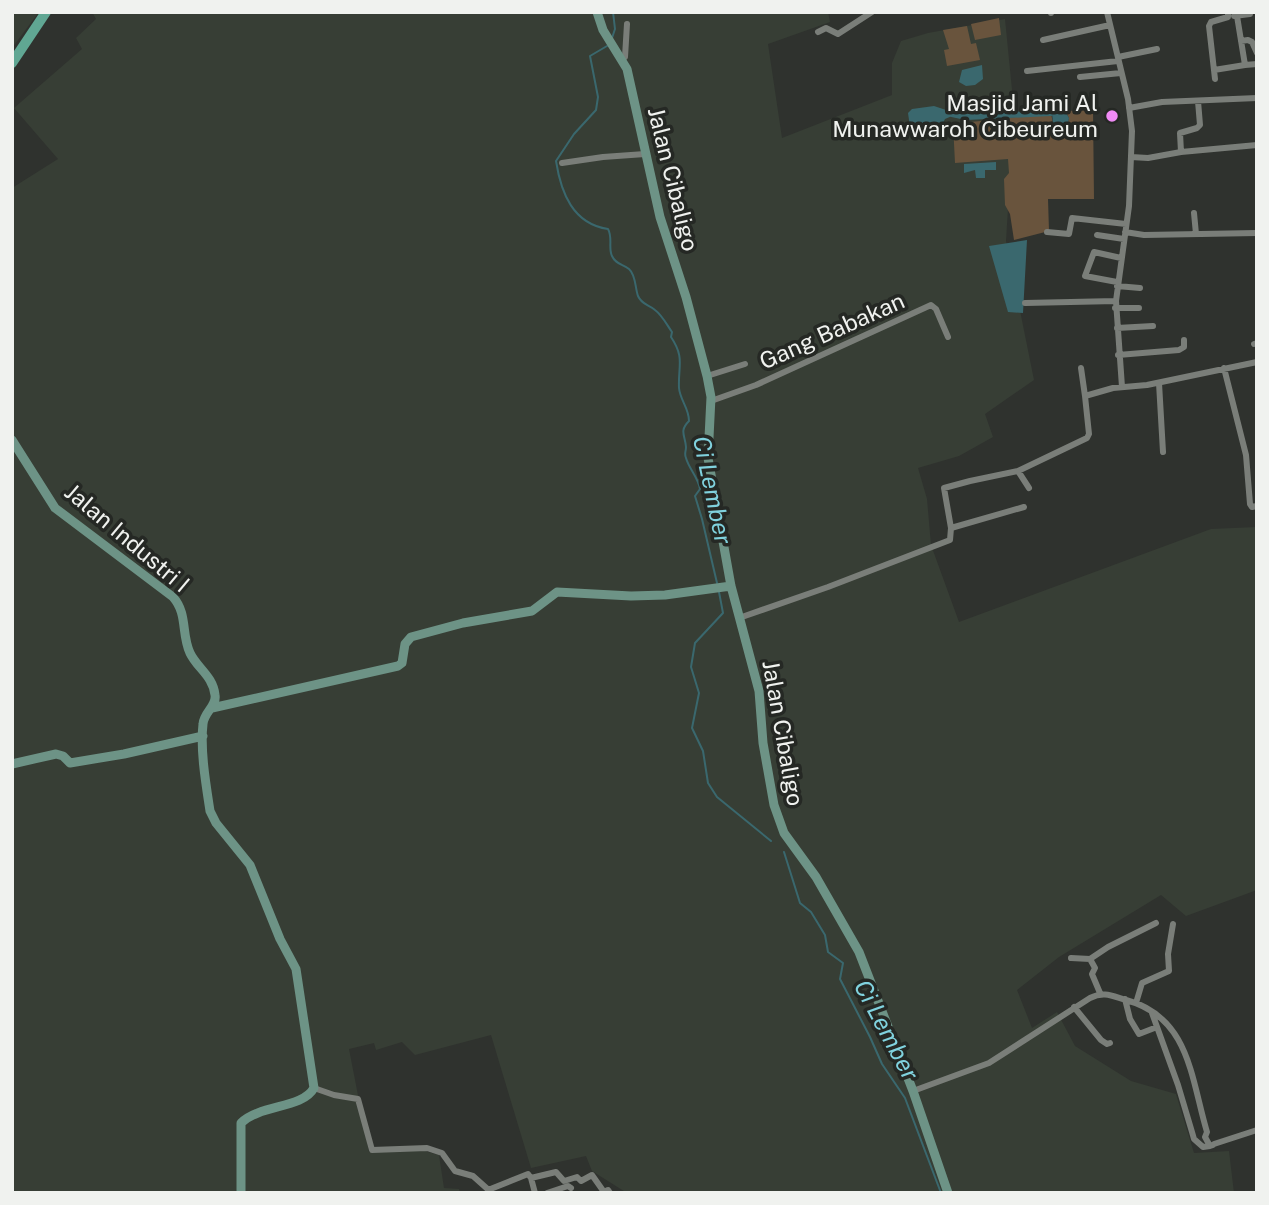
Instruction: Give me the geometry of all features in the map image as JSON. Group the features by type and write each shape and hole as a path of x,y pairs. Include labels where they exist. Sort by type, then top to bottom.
{"main road":[{"path":"12,63 46,12"},
{"name":"Jalan Cibaligo","path":"597,12 603,30 622,60 660,217 686,297 707,376 711,401 708,458 731,586 759,691 763,743 774,805 785,833 816,877 859,953 913,1091 948,1193"},
{"name":"Jalan Industri I","path":"12,440 55,508 173,597 182,607 189,651 204,669 215,693 216,699 212,708"},
{"path":"241,1193 241,1123 253,1114 300,1100 312,1093 314,1088 296,970 280,939 250,865 216,823 210,811 203,721 212,708 398,666 402,663 405,643 411,637 463,623 532,611 557,592 665,595 731,586"},
{"path":"12,764 56,754 63,756 70,763 203,736"}],"street":[{"path":"818,32 826,28 838,34 872,12"},
{"path":"1107,12 1129,108 1132,158 1116,305 1122,387"},
{"path":"1215,79 1209,26 1211,22 1228,15 1250,14"},
{"path":"1237,16 1245,65"},
{"path":"622,60 625,57 627,24"},
{"path":"1043,40 1110,25"},
{"path":"1241,41 1252,42 1257,53"},
{"path":"1027,71 1118,59 1157,50"},
{"path":"1214,70 1257,64"},
{"path":"1080,77 1121,73"},
{"path":"1129,108 1162,102 1257,98"},
{"path":"1181,152 1180,133 1200,125 1198,101"},
{"path":"1132,158 1257,145"},
{"path":"562,163 645,154"},
{"path":"1194,213 1196,234"},
{"path":"1047,232 1069,234 1072,218 1144,235 1241,231 1257,233"},
{"path":"1097,235 1125,231"},
{"path":"1121,258 1094,252 1085,276 1140,288"},
{"path":"1025,303 1139,308"},
{"name":"Gang Babakan","path":"711,401 756,385 931,305 936,309 948,337"},
{"path":"1117,328 1153,326"},
{"path":"1118,355 1179,350 1184,347 1184,340"},
{"path":"1085,396 1257,362"},
{"path":"707,376 745,364"},
{"path":"739,618 950,540 951,528 944,488 1018,471 1087,438 1089,434 1081,368"},
{"path":"1224,368 1247,455 1250,503 1252,507 1257,506"},
{"path":"1159,383 1163,452"},
{"path":"1018,471 1028,488"},
{"path":"951,528 1024,507"},
{"path":"1071,958 1090,959 1156,923"},
{"path":"1136,1003 1142,984 1169,971 1173,924"},
{"path":"1090,959 1095,968 1091,974 1100,993"},
{"path":"913,1091 989,1063 1100,993 1136,1003 1168,1024 1179,1038 1207,1132 1205,1137 1213,1145"},
{"path":"1125,999 1130,1019 1139,1034 1168,1024"},
{"path":"1074,1007 1101,1040 1110,1043"},
{"path":"1151,1012 1194,1139 1203,1147 1257,1130"},
{"path":"314,1088 358,1099 372,1150 427,1148 442,1153 461,1173 473,1176 490,1191 528,1174 535,1193"},
{"path":"531,1178 556,1172 563,1180 577,1177 581,1181 591,1175 604,1192 608,1190 610,1193"},
{"path":"547,1193 568,1186 571,1188"}],"shaded area":[{"path":"12,12 39,12 12,48"},
{"path":"92,12 828,12 830,22 768,44 782,138 892,95 892,63 901,41 928,33 1005,19 1014,110 1006,241 1034,380 985,414 993,437 959,456 918,468 927,499 931,545 959,622 1211,529 1257,527 1257,890 1186,916 1161,895 1059,957 1017,990 1032,1028 1057,1012 1075,1046 1131,1081 1176,1094 1194,1153 1229,1151 1234,1193 627,1193 592,1171 586,1156 531,1168 491,1035 415,1055 402,1042 376,1050 374,1043 349,1049 369,1152 418,1149 439,1155 444,1188 459,1189 460,1193 12,1193 12,188 58,159 14,108 82,49 76,38 96,19"},
{"path":"999,18 1001,35 975,40 971,24"},
{"path":"967,26 971,44 976,43 980,60 947,66 944,50 949,49 943,30"},
{"path":"1093,110 1094,199 1048,199 1049,231 1014,240 1010,214 1005,205 1004,179 1009,173 1008,159 955,163 953,124 1051,113 1053,124 1049,132 1065,134 1069,118 1065,111"}],"water":[{"path":"982,65 983,79 975,85 966,86 959,82 962,70"},
{"path":"934,106 952,112 952,116 943,123 910,127 908,113 912,109"},
{"path":"1065,111 1069,118 1066,133 1050,135 1052,112"},
{"path":"996,162 996,170 985,170 985,178 976,178 975,170 964,173 964,164"},
{"path":"1027,240 1023,313 1008,312 989,246"}],"waterway":[{"name":"Ci Lember","path":"612,38 615,29 613,12"},
{"name":"Ci Lember","path":"607,46 590,56 598,97 596,110 574,134 556,161 558,173 565,195 577,214 596,226 608,229 614,259 631,272 640,299 658,312 672,332 671,337 680,362 679,388 689,416 683,430 685,455 699,485 700,489 695,496 717,583"},
{"path":"952,114 966,117 1051,113"},
{"name":"Ci Lember","path":"719,592 723,613 695,643 691,667 699,693 692,728 703,751 708,783 717,797 771,841"},
{"name":"Ci Lember","path":"784,852 800,903 811,912 825,935 828,952 843,963 840,979 882,1064 905,1098 941,1193"}],"place":[{"name":"Masjid Jami Al Munawwaroh Cibeureum","path":"1112,116"}]}
